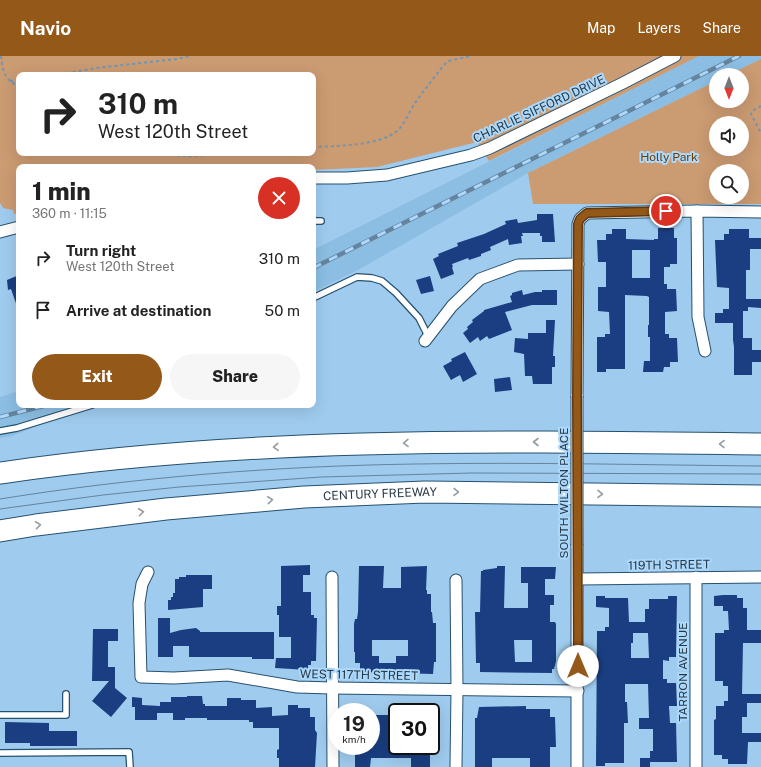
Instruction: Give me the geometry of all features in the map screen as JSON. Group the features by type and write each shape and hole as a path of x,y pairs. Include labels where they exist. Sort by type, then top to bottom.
{"highway":[{"path":"0,473 58,465 178,453 318,444 482,442 761,444"},
{"name":"CENTURY FREEWAY","path":"0,531 36,525 152,511 304,496 425,492 761,496"}],"street":[{"name":"CHARLIE SIFFORD DRIVE","path":"316,178 347,178 387,175 471,155 490,148 675,56"},
{"path":"705,351 698,317 697,211 761,212"},
{"name":"SOUTH WILTON PLACE","path":"577,767 578,224 580,219 587,213 697,211"},
{"path":"0,232 16,228"},
{"path":"426,338 452,306 480,279 518,265 578,264"},
{"name":"WEST 117TH STREET","path":"148,572 142,584 139,603 141,677 174,678 228,675 296,687 578,691"},
{"path":"332,577 332,767"},
{"name":"TARRON AVENUE","path":"696,577 696,767"},
{"name":"119TH STREET","path":"578,579 761,577"},
{"path":"456,580 456,767"}],"lane":[{"path":"316,221 321,221"},
{"path":"316,297 357,277 372,278 382,281 396,293 419,318 426,338"},
{"path":"0,431 17,428 82,408"},
{"path":"0,715 66,714 66,694"},
{"path":"0,753 129,752 130,767"}],"path":[{"path":"1,56 5,76 9,81 16,85"},
{"path":"73,72 177,59 190,56"},
{"path":"316,147 358,144 388,136 397,131 405,122 415,103 443,66 448,61 471,56"},
{"path":"9,81 16,80"},
{"path":"761,106 752,111 751,114 761,133"},
{"path":"176,156 203,156"}],"shaded area":[{"path":"699,56 761,56 761,59 742,68 709,68 709,84 528,173 358,270 316,291 316,248"},
{"path":"16,392 16,408 84,408 12,436 0,438 0,397"}],"green space":[{"path":"0,56 699,56 489,161 477,142 377,167 316,170 316,164 16,164 16,214 14,214 13,210 3,208 0,203"},
{"name":"Holly Park","path":"761,59 761,204 749,204 749,164 709,164 709,204 533,204 528,173 709,84 709,108 749,108 749,68 742,68"}],"building":[{"path":"537,214 553,214 555,242 542,242 542,236 540,236 540,233 522,233 522,243 509,245 508,239 490,247 491,250 481,254 481,256 469,260 468,258 452,264 454,274 441,279 433,259 439,256 438,254 458,246 457,243 484,234 506,224 505,221 517,219 518,223 537,220"},
{"path":"658,228 674,228 674,238 677,238 677,264 670,264 670,267 664,267 664,284 667,284 667,289 676,289 677,311 665,312 665,334 669,334 669,338 677,338 678,362 670,362 670,367 664,367 663,372 643,372 644,361 650,361 650,337 648,337 649,297 625,295 625,369 606,369 606,372 597,372 597,337 605,337 605,334 610,334 609,312 598,311 598,287 606,287 606,262 598,262 597,240 606,240 606,234 612,234 612,229 626,229 626,239 658,239","holes":["632,250 650,250 650,278 632,278"]},
{"path":"729,229 749,229 749,238 761,238 761,249 750,249 750,270 746,270 746,299 761,299 761,308 748,307 748,311 743,311 743,338 752,338 752,350 761,350 761,362 752,362 752,375 734,375 733,323 715,323 715,313 723,313 723,309 729,309 729,288 717,287 715,240 724,240 724,234 729,234"},
{"path":"16,276 16,303 11,289 8,290 7,280"},
{"path":"430,276 434,291 421,294 416,280"},
{"path":"522,290 523,295 542,292 542,290 557,290 557,305 532,305 505,312 512,330 489,339 487,336 480,341 478,337 470,343 463,333 473,322 472,320 484,310 512,302 510,296 512,293"},
{"path":"546,320 555,320 553,356 555,356 555,367 552,367 552,384 533,384 532,376 525,376 524,354 514,352 515,338 528,339 528,333 546,333"},
{"path":"465,352 477,374 463,382 460,375 451,380 443,366 452,361 451,359"},
{"path":"510,377 512,390 495,392 494,379"},
{"path":"310,565 310,575 303,575 303,592 311,592 311,615 314,615 314,618 317,618 316,661 311,661 311,665 308,665 308,670 275,668 276,658 291,658 291,637 279,637 279,615 277,615 277,606 281,606 281,566"},
{"path":"359,566 384,566 383,588 401,588 401,567 427,566 426,590 427,594 431,594 431,612 433,623 436,623 436,662 434,662 433,674 360,672 360,663 355,663 354,652 354,624 355,619 357,619","holes":["372,640 408,640 408,656 396,656 396,663 379,663 379,656 372,656"]},
{"path":"497,566 505,566 504,608 528,608 528,583 521,583 521,567 556,567 555,579 545,579 545,595 554,595 554,605 550,605 550,622 555,622 556,624 556,661 554,669 552,669 552,673 480,672 480,663 476,663 475,612 480,612 481,571 497,568","holes":["514,640 532,640 532,662 515,662"]},
{"path":"186,575 212,575 212,589 203,589 203,607 168,610 168,600 171,600 173,593 175,593 175,579 179,579 179,577 186,577"},
{"path":"737,595 737,598 743,598 743,608 747,608 747,630 761,630 761,643 743,643 742,694 761,694 761,703 747,703 747,717 742,717 742,733 761,733 761,742 748,742 747,764 728,764 728,759 722,759 722,755 714,755 714,720 716,719 716,706 724,706 724,701 728,701 728,686 723,686 723,681 715,681 715,633 724,633 724,630 729,630 728,611 723,611 723,606 714,606 714,596"},
{"path":"596,596 605,596 605,598 628,598 629,622 645,622 645,609 649,609 649,599 668,599 668,596 677,596 676,657 669,657 669,661 663,660 663,679 667,679 667,683 676,683 677,706 669,706 670,723 676,723 677,762 650,762 650,751 653,751 653,729 639,729 639,718 649,718 648,684 625,684 625,702 627,702 628,723 624,723 624,763 605,763 605,766 596,766 597,631 605,631 605,627 609,627 609,608 596,607","holes":["633,633 648,633 649,658 631,658"]},
{"path":"158,618 170,618 170,633 196,628 200,632 274,632 274,659 252,659 252,657 189,657 189,646 173,646 173,657 158,657"},
{"path":"93,629 118,629 118,641 108,641 108,667 115,667 115,688 127,698 111,717 92,701 109,681 92,681"},
{"path":"202,696 203,704 205,704 205,706 227,706 227,698 256,700 256,708 272,707 272,716 288,715 288,705 298,705 298,708 310,708 310,717 315,717 315,730 317,733 315,767 279,767 277,750 279,749 279,728 253,728 253,722 249,722 249,720 207,720 207,718 185,718 185,720 173,720 173,713 157,713 157,720 135,720 135,707 132,707 132,697 142,698 142,705 160,706 160,702 171,702 171,697"},
{"path":"526,706 526,709 550,709 550,717 555,717 556,747 550,747 550,767 530,767 530,758 492,758 492,767 475,767 475,718 477,718 479,707"},
{"path":"380,715 388,715 388,755 430,755 430,767 411,767 411,758 371,758 370,767 355,767 355,755 380,755"},
{"path":"5,722 49,723 49,731 77,731 77,746 30,746 30,743 5,743"},
{"path":"640,758 650,758 650,767 640,767"}],"tram line":[{"path":"0,499 52,491 155,479 312,467 502,463 761,466"},
{"path":"0,509 103,495 179,487 321,477 471,473 761,474"}],"railway":[{"path":"316,267 739,56"},
{"path":"0,417 35,408"}],"route":[{"path":"578,666 578,224 580,219 587,213 666,211"}]}
